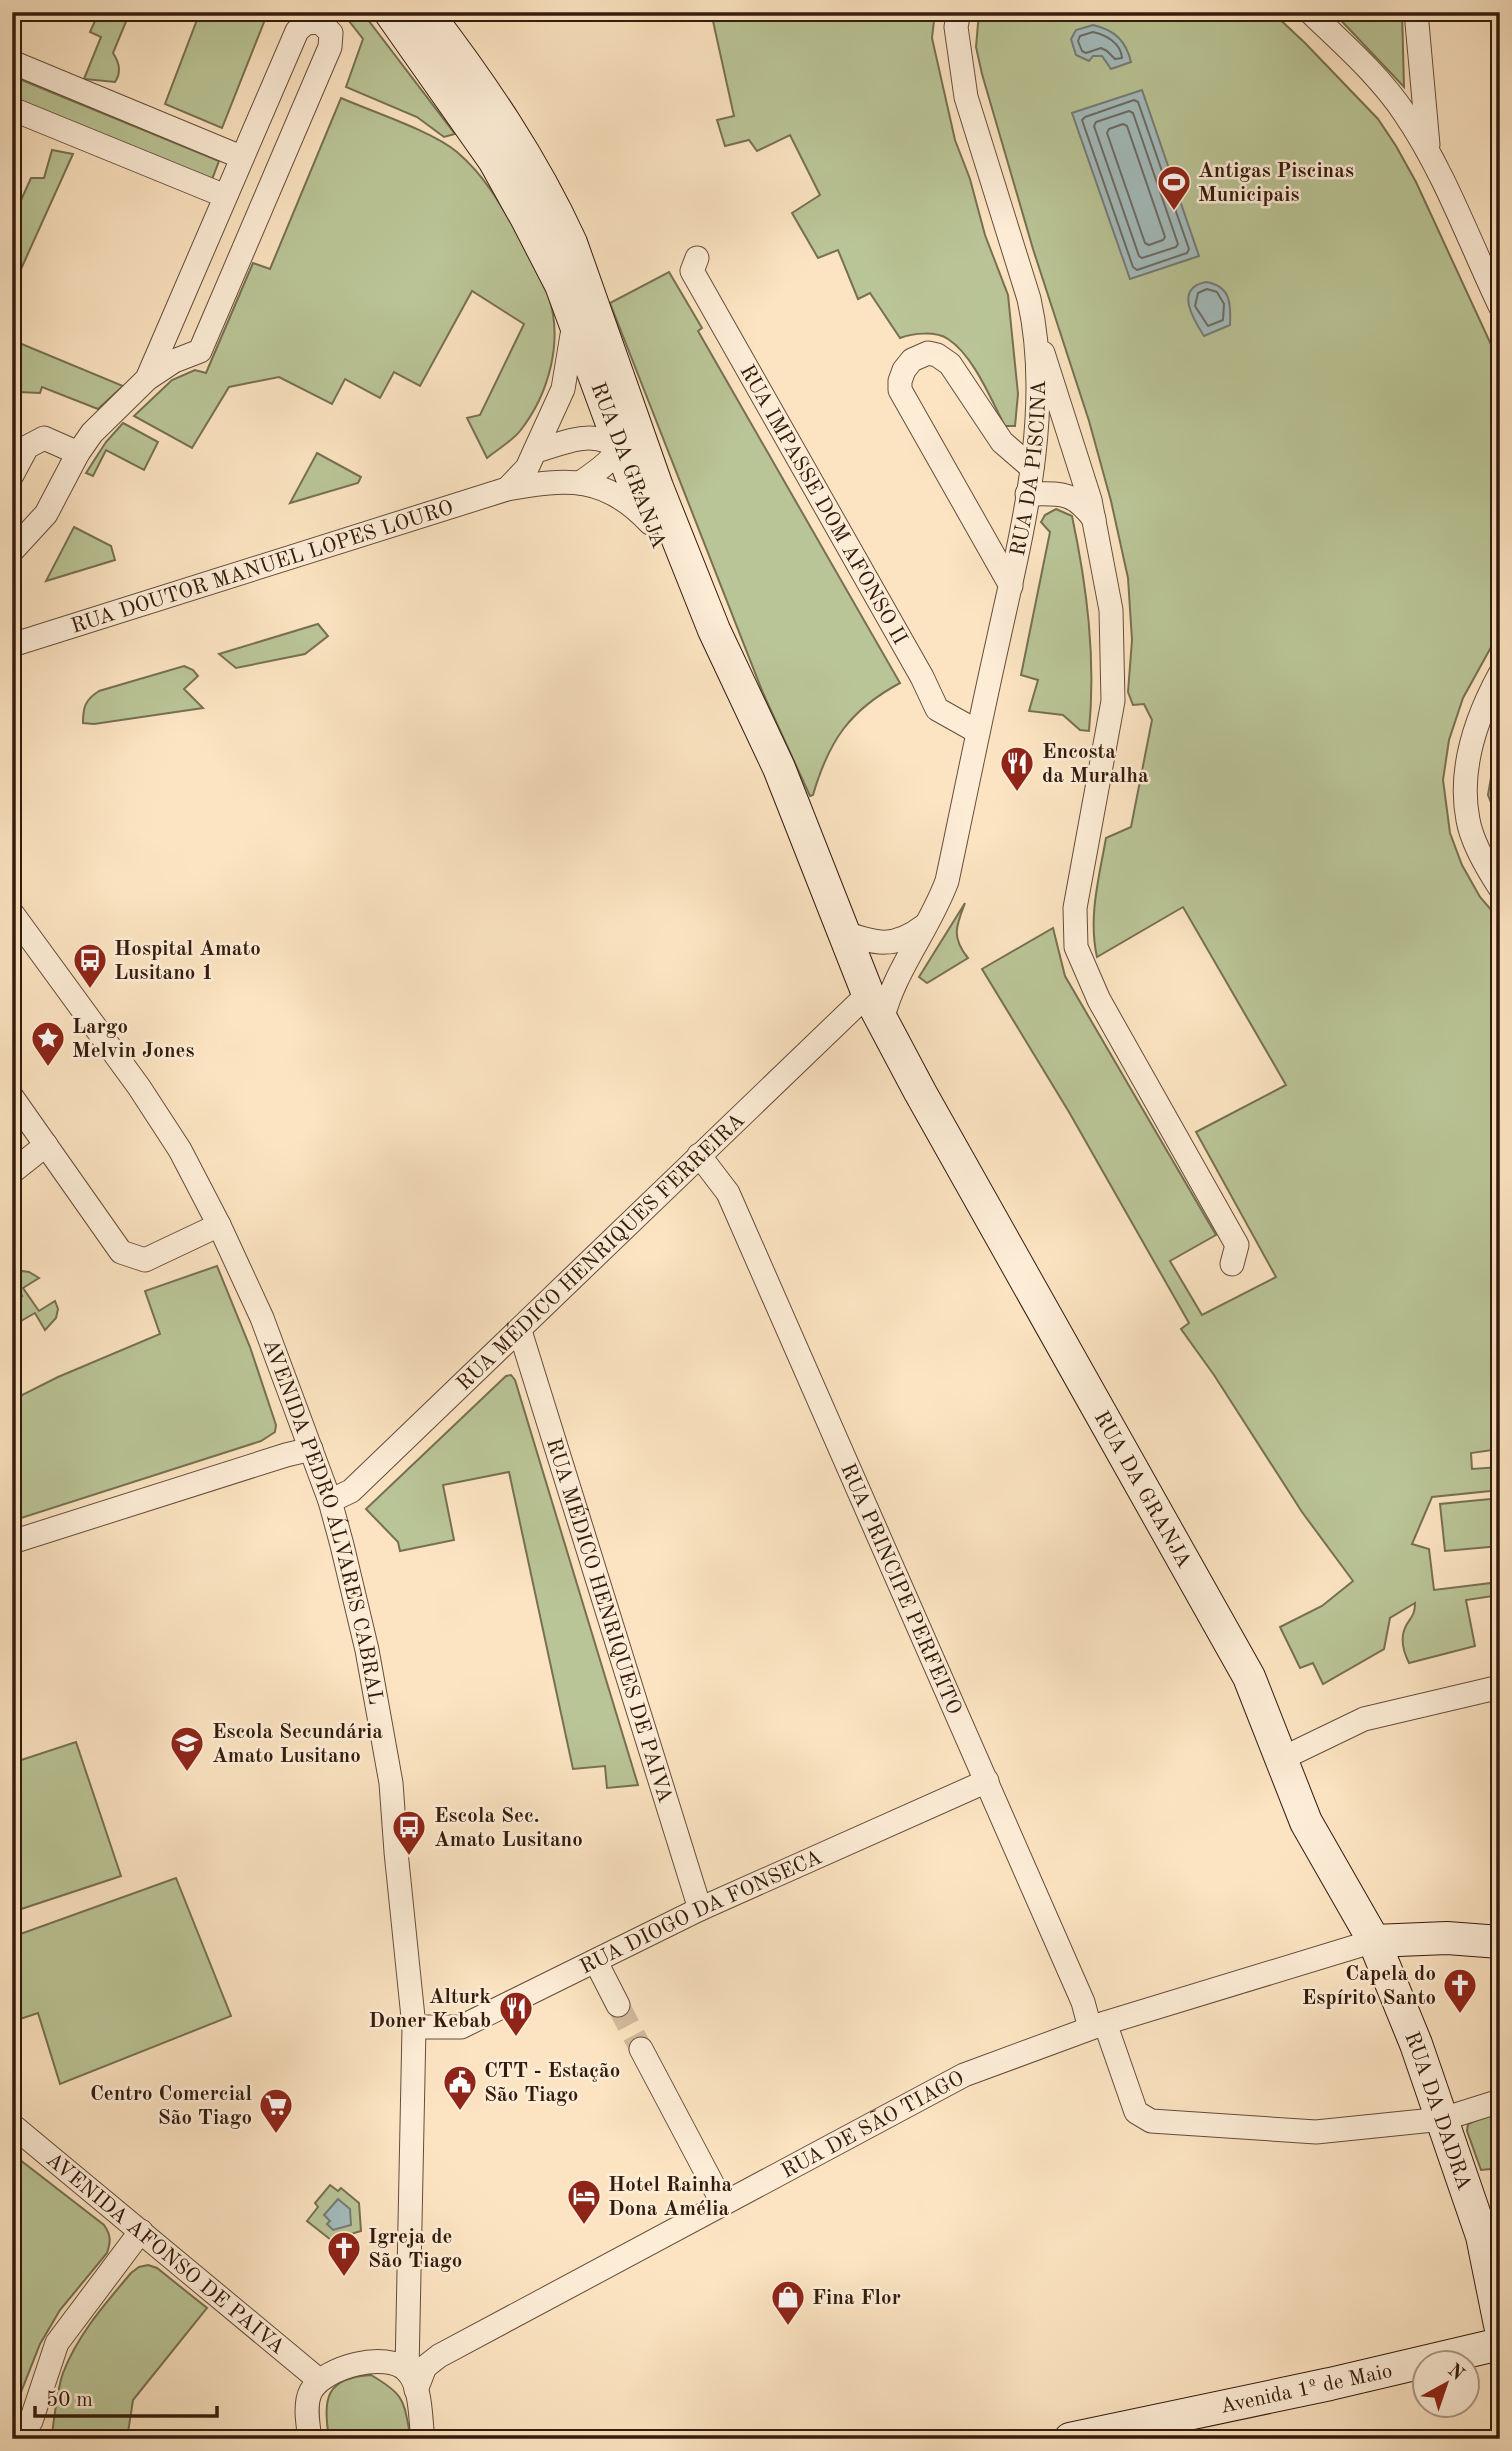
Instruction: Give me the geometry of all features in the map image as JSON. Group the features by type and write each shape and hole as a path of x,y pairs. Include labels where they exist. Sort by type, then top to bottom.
{"main road":[{"name":"RUA DA GRANJA","path":"390,12 494,160 556,275 650,523 711,674 805,878 843,932"},
{"name":"RUA DA GRANJA","path":"426,12 514,134 556,209 581,268 657,487 708,616 779,768 871,1000 1249,1677 1306,1822 1374,1941"},
{"path":"1374,1941 1447,1938 1500,1942"},
{"name":"RUA DA DADRA","path":"1374,1941 1443,2119 1491,2233 1500,2325"},
{"name":"Avenida 1º de Maio","path":"1070,2439 1330,2384 1500,2344"}],"street":[{"name":"RUA DA PISCINA","path":"871,1000 888,996 939,903 947,881 1011,586 1032,468 1037,402 1037,333 1029,299 966,97 956,27 958,12"},
{"path":"1310,12 1363,63 1404,112 1429,154 1500,306"},
{"path":"1416,12 1429,154"},
{"path":"12,551 46,514 78,453 92,433 147,379 174,360 200,351 330,47 331,33 320,22 306,23 297,31 147,379"},
{"path":"12,62 242,157"},
{"path":"12,109 225,196"},
{"name":"RUA IMPASSE DOM AFONSO II","path":"697,258 692,271 922,677 937,709 978,732"},
{"path":"507,489 527,468 563,389 574,322"},
{"path":"1037,333 1090,500 1111,610 1113,701 1075,908 1076,947 1099,1000 1237,1245 1232,1264"},
{"path":"1011,586 901,390 900,381 904,370 912,360 928,353 937,355 950,364 979,412 1002,442 1032,468"},
{"path":"580,483 602,468 621,447 633,416"},
{"path":"536,451 584,437 611,441 636,457 688,590 699,608 708,616"},
{"path":"12,475 27,447 44,438 78,453"},
{"name":"RUA DOUTOR MANUEL LOPES LOURO","path":"14,647 507,489 566,480 594,485 641,513 650,523"},
{"path":"1027,494 1065,495 1081,502 1094,519"},
{"path":"1500,674 1475,729 1465,770 1468,820 1486,866 1500,888"},
{"name":"AVENIDA PEDRO ÁLVARES CABRAL","path":"12,913 139,1087 180,1150 219,1225 262,1318 330,1501 367,1650 391,1783 414,2027 412,2381 423,2439"},
{"path":"843,932 866,941 888,943 908,938 926,923"},
{"path":"871,1000 878,957 888,943"},
{"name":"RUA MÉDICO HENRIQUES FERREIRA","path":"330,1501 351,1491 520,1331 699,1155 871,1000"},
{"path":"12,1097 121,1252 145,1260 219,1225"},
{"path":"12,1172 46,1145"},
{"name":"RUA PRINCIPE PERFEITO","path":"699,1155 728,1193 1083,2002 1098,2025 1136,2112 1152,2121 1316,2132 1443,2119 1500,2101"},
{"name":"RUA MÉDICO HENRIQUES DE PAIVA","path":"520,1331 700,1909"},
{"path":"12,1542 311,1449"},
{"path":"1281,1759 1364,1718 1500,1687"},
{"name":"RUA DIOGO DA FONSECA","path":"414,2027 461,2027 700,1909 987,1781"},
{"name":"RUA DE SÃO TIAGO","path":"412,2381 439,2356 964,2075 1098,2025 1374,1941"},
{"path":"596,1962 618,2005"},
{"path":"641,2049 723,2204"},
{"name":"AVENIDA AFONSO DE PAIVA","path":"12,2125 319,2380"},
{"path":"20,2439 31,2421 57,2343 141,2231"},
{"path":"310,2439 307,2412 309,2393 319,2380 346,2367 388,2361 398,2364 412,2381"}],"green space":[{"path":"99,12 130,12 113,53 119,67 115,82 84,79 101,37 90,32"},
{"path":"200,12 268,12 222,128 165,104"},
{"path":"342,12 362,12 455,134 444,137 417,117 346,87 363,39"},
{"path":"711,12 935,12 932,38 955,140 970,179 985,235 1008,295 1018,394 1015,426 1005,426 966,356 948,339 931,334 900,338 870,293 858,299 838,250 818,258 792,213 820,195 790,135 757,151 749,140 725,146 717,120 734,116"},
{"path":"979,12 1272,12 1378,119 1396,146 1416,182 1500,364 1500,631 1463,698 1449,740 1443,780 1450,833 1462,865 1480,897 1500,920 1500,1449 1471,1453 1472,1469 1500,1467 1500,1490 1432,1497 1412,1544 1429,1549 1434,1590 1500,1582 1500,1595 1466,1600 1475,1646 1409,1663 1403,1639 1415,1603 1390,1618 1384,1649 1323,1684 1313,1663 1300,1668 1280,1627 1322,1606 1353,1581 1302,1512 1214,1375 1181,1329 1189,1323 1069,1112 982,969 1053,928 1065,976 1216,1235 1170,1261 1202,1315 1276,1277 1196,1132 1286,1085 1183,907 1097,957 1094,912 1106,838 1131,827 1152,720 1144,704 1133,705 1128,692 1132,640 1128,578 1089,421 1033,249 982,74 976,47"},
{"path":"1333,12 1402,12 1404,87"},
{"path":"12,76 219,161 211,182 12,100"},
{"path":"341,98 433,137 467,161 498,200 545,287 553,312 554,330 554,348 546,384 520,431 487,458 467,418 480,415 524,324 472,291 420,386 394,372 380,398 345,379 332,404 279,377 229,387 192,448 134,416 172,380 195,370 206,373 253,263 270,269"},
{"path":"52,150 73,154 12,289 12,220 31,178 44,178"},
{"path":"669,272 702,328 698,331 900,683 868,704 844,728 826,758 813,795 810,796 763,693 610,303"},
{"path":"12,340 123,386 98,409 42,387 40,393 18,392 18,400 12,401"},
{"path":"123,423 158,442 144,470 106,450 93,476 86,473 106,442"},
{"path":"317,453 361,477 358,483 290,503"},
{"path":"1056,509 1072,516 1082,569 1091,650 1089,731 1080,730 1063,715 1029,711 1038,680 1021,675 1050,532 1041,522 1045,515"},
{"path":"74,527 111,546 115,560 46,581"},
{"path":"318,624 328,636 305,654 236,668 219,654"},
{"path":"184,666 198,676 184,689 203,708 94,724 83,723 86,704 99,691"},
{"path":"1500,725 1500,826 1488,795"},
{"path":"965,903 959,918 957,937 968,958 927,983 919,977"},
{"path":"217,1266 250,1347 276,1425 275,1432 261,1441 12,1521 12,1400 58,1377 160,1334 145,1291"},
{"path":"22,1271 39,1278 23,1288 39,1311 55,1301 58,1309 56,1318 45,1330 35,1313 12,1326 12,1303 22,1296 12,1279"},
{"path":"511,1375 515,1380 638,1785 607,1788 605,1766 573,1769 509,1472 443,1485 454,1540 400,1551 398,1542 366,1509 506,1376"},
{"path":"1500,1498 1500,1546 1445,1551 1440,1504"},
{"path":"76,1742 121,1876 12,1912 12,1763"},
{"path":"176,1878 231,2016 60,2084 38,2013 14,2021 12,2015 12,1937"},
{"path":"1500,2110 1500,2168 1481,2170 1467,2131 1468,2124"},
{"path":"15,2156 104,2225 110,2242 107,2253 60,2310 40,2344 12,2415 12,2159"},
{"path":"330,2185 338,2191 341,2188 359,2203 361,2231 331,2240 307,2221 318,2207 315,2203"},
{"path":"148,2265 157,2268 207,2308 133,2400 127,2439 51,2439 63,2373 76,2345 131,2273"},
{"path":"371,2375 397,2394 402,2401 411,2439 329,2439 327,2412 330,2393 344,2380"}],"water":[{"path":"1093,25 1108,30 1123,42 1131,62 1111,69 1102,56 1093,56 1089,61 1076,55 1071,39 1076,30"},
{"path":"1142,90 1199,256 1130,279 1072,113"},
{"path":"1206,282 1220,287 1228,297 1230,325 1204,336 1191,313 1188,297 1196,285"},
{"path":"338,2199 350,2209 351,2225 333,2230 324,2215"}],"tunnel":[{"path":"618,2005 641,2049"}],"place":[{"name":"Antigas Piscinas Municipais","path":"1174,212"},
{"name":"Encosta da Muralha","path":"1017,793"},
{"name":"Hospital Amato Lusitano 1","path":"90,990"},
{"name":"Largo Melvin Jones","path":"48,1068"},
{"name":"Escola Secundária Amato Lusitano","path":"187,1773"},
{"name":"Escola Sec. Amato Lusitano","path":"409,1857"},
{"name":"Capela do Espírito Santo","path":"1460,2015"},
{"name":"Alturk Doner Kebab","path":"516,2038"},
{"name":"CTT - Estação São Tiago","path":"460,2112"},
{"name":"Centro Comercial São Tiago","path":"276,2135"},
{"name":"Hotel Rainha Dona Amélia","path":"584,2226"},
{"name":"Igreja de São Tiago","path":"344,2278"},
{"name":"Fina Flor","path":"788,2327"}]}
